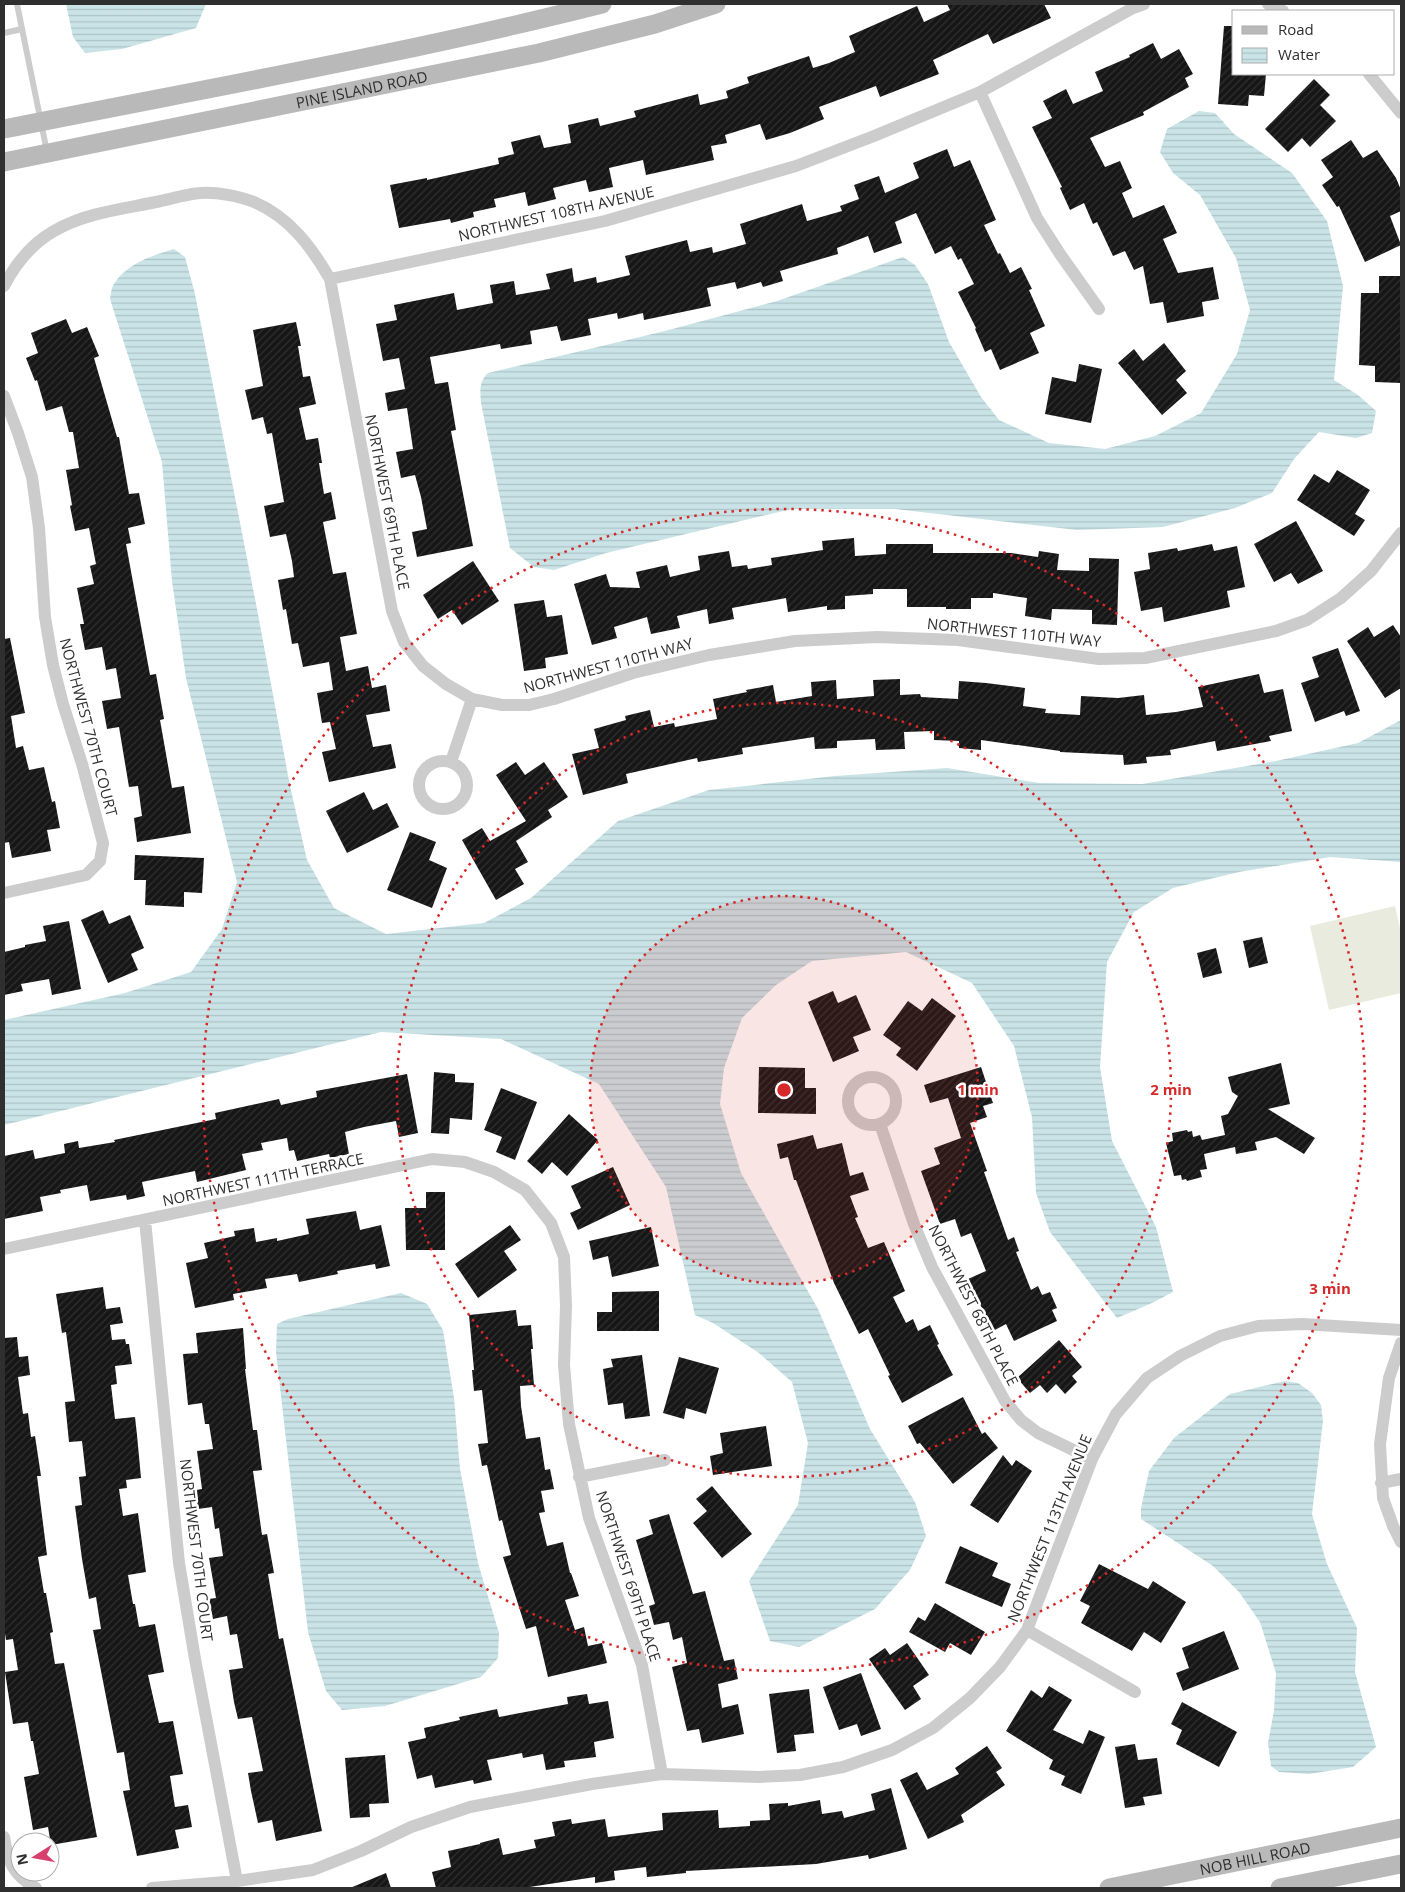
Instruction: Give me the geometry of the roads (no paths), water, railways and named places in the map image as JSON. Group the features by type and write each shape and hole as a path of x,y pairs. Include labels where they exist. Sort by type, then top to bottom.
{"main road":[{"name":"PINE ISLAND ROAD","path":"4,129 482,32 602,4"},
{"name":"PINE ISLAND ROAD","path":"4,162 539,53 655,24 716,4"},
{"name":"NOB HILL ROAD","path":"1109,1888 1401,1828"},
{"path":"1280,1888 1401,1864"}],"street":[{"name":"NORTHWEST 108TH AVENUE","path":"330,279 605,221 796,166 980,92 1133,8 1144,4"},
{"path":"1268,4 1281,10"},
{"path":"1370,75 1401,113"},
{"path":"980,92 1037,218 1060,254 1100,309"},
{"path":"4,286 14,268 31,247 52,231 76,218 201,193 230,196 253,202 278,215 316,254 330,279"},
{"name":"NORTHWEST 69TH PLACE","path":"330,279 392,612 404,642 423,666 446,684 472,699"},
{"name":"NORTHWEST 70TH COURT","path":"4,396 32,477 39,528 45,617 53,665 103,843 100,861 86,875 4,893"},
{"name":"NORTHWEST 110TH WAY","path":"472,699 502,705 529,705 554,699 633,673 709,655 795,641 877,637 958,640 1099,659 1145,658 1276,631 1307,620 1341,598 1371,571 1401,533"},
{"path":"451,762 472,699"},
{"name":"NORTHWEST 68TH PLACE","path":"880,1124 914,1224 932,1267 1004,1400 1021,1420 1038,1433 1092,1459"},
{"name":"NORTHWEST 111TH TERRACE","path":"4,1249 432,1159 465,1162 494,1172 525,1190"},
{"name":"NORTHWEST 69TH PLACE","path":"525,1190 551,1223 564,1258 566,1306 564,1364 569,1424 592,1527 642,1665 662,1774"},
{"name":"NORTHWEST 70TH COURT","path":"145,1220 179,1564 236,1881"},
{"name":"NORTHWEST 113TH AVENUE","path":"152,1888 236,1881 313,1870 361,1852 411,1827 470,1806 592,1784 662,1774 758,1777 800,1775 843,1767 892,1750 933,1728 970,1698 1000,1667 1027,1630 1092,1459 1116,1414 1147,1378 1180,1356 1220,1336 1258,1326 1302,1324 1401,1330"},
{"path":"1401,1343 1389,1378 1380,1444 1383,1498 1392,1526 1401,1542"},
{"path":"580,1476 666,1460"},
{"path":"1381,1483 1401,1479"},
{"path":"1027,1630 1135,1692"},
{"path":"4,1837 7,1857 14,1870 24,1881 36,1888"}],"lane":[{"path":"17,4 48,153"},
{"path":"4,33 22,29"}],"water":[{"path":"66,4 206,4 196,28 122,49 85,53 73,37"},
{"path":"1199,111 1215,113 1234,134 1292,173 1327,221 1343,286 1334,380 1358,395 1376,411 1372,433 1356,438 1319,432 1294,459 1272,493 1235,508 1163,527 1077,530 895,509 792,509 606,553 554,570 534,567 510,548 481,403 481,387 488,373 665,331 777,301 903,257 915,265 928,284 949,342 981,397 999,420 1049,443 1105,449 1155,436 1201,413 1237,354 1250,310 1236,258 1200,195 1173,173 1160,152 1167,129"},
{"path":"174,249 185,257 195,294 290,786 307,860 334,908 386,934 484,923 531,898 618,821 709,790 835,776 947,768 1039,783 1142,784 1276,761 1358,743 1401,720 1401,862 1330,857 1239,872 1173,888 1134,912 1107,962 1100,1067 1112,1141 1156,1227 1173,1292 1152,1303 1117,1318 1050,1232 1036,1193 1032,1117 1014,1046 972,983 906,952 812,961 776,985 742,1018 724,1068 720,1104 741,1173 818,1309 870,1429 915,1502 926,1536 910,1570 875,1609 799,1647 770,1641 749,1581 798,1505 808,1443 792,1382 759,1353 713,1323 695,1315 666,1187 599,1084 501,1039 381,1032 4,1125 4,1020 125,993 191,972 222,929 237,882 186,678 172,581 162,462 110,299 113,286 125,271 149,257"},
{"path":"401,1293 427,1304 443,1330 454,1398 460,1469 478,1563 499,1633 498,1658 481,1677 385,1706 342,1710 326,1691 308,1632 276,1352 277,1324 288,1319"},
{"path":"1285,1381 1298,1383 1312,1393 1321,1405 1323,1421 1312,1514 1327,1564 1357,1628 1355,1672 1376,1747 1353,1767 1309,1774 1279,1772 1271,1766 1268,1743 1274,1711 1276,1673 1260,1622 1239,1592 1213,1566 1141,1519 1141,1508 1149,1471 1174,1438 1230,1394"}]}
